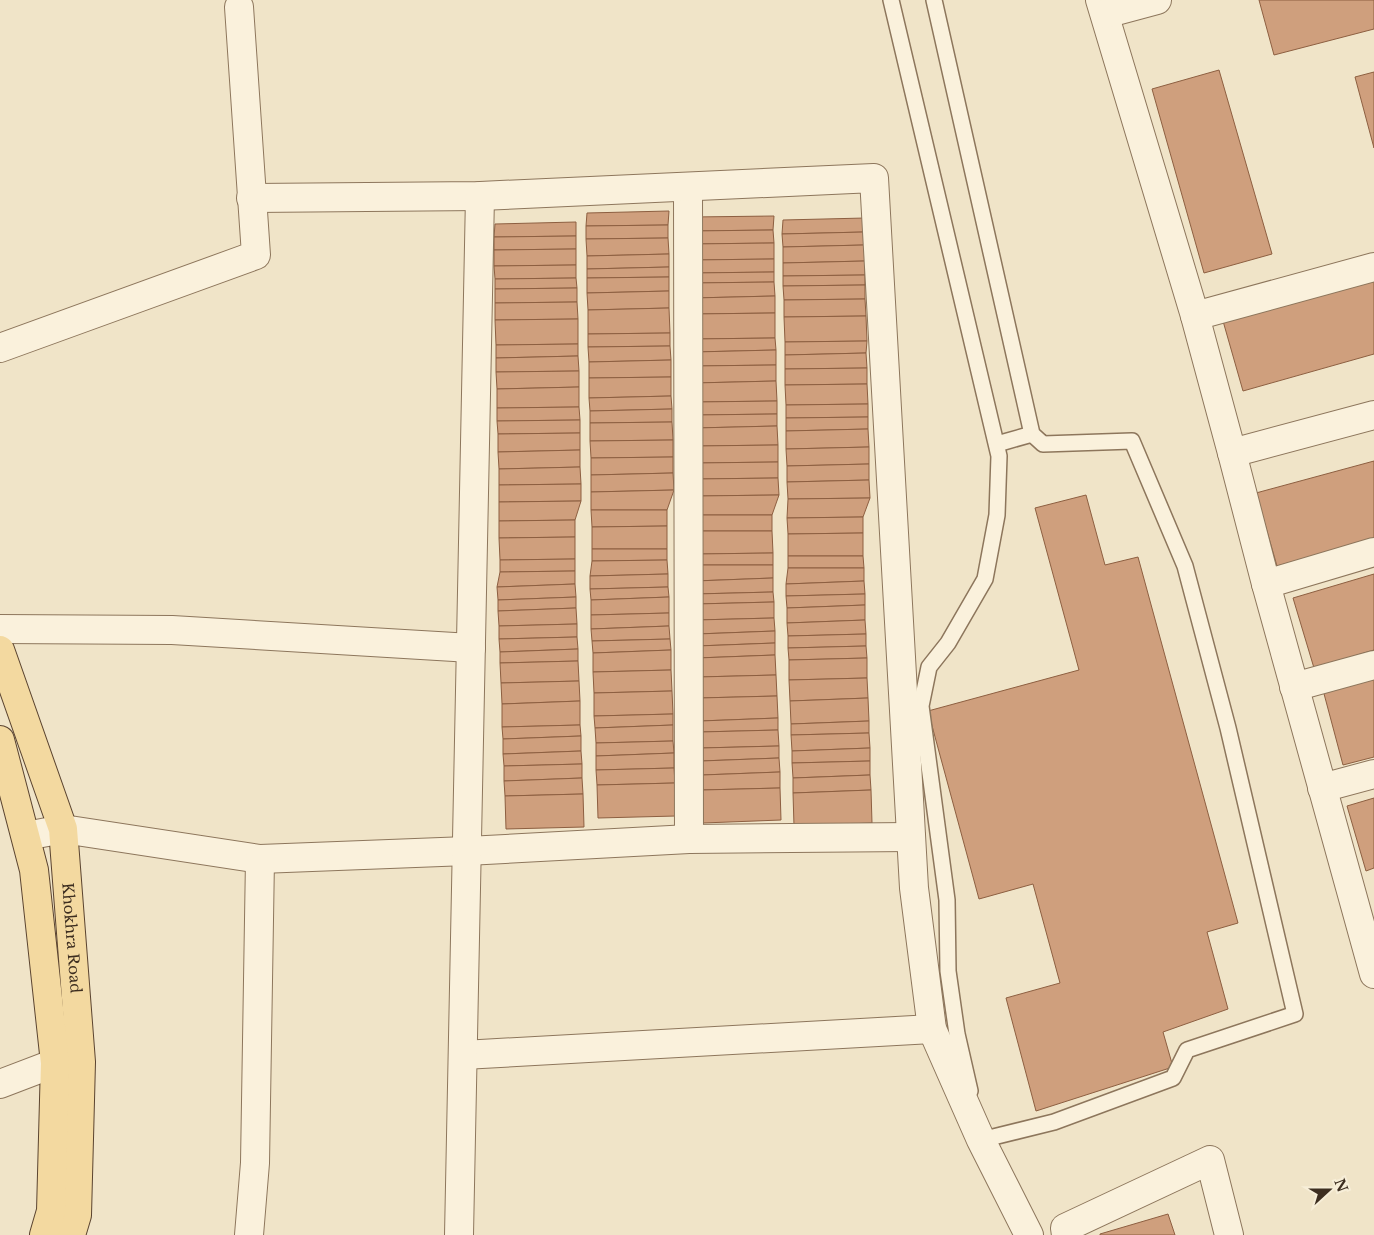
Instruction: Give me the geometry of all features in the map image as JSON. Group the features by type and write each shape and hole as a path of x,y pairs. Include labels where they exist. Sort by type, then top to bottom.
{"main road":[{"name":"Khokhra Road","path":"0,650 63,829 80,1062 77,1215 71,1235"},
{"name":"Khokhra Road","path":"0,740 34,870 55,1063 51,1211 44,1235"}],"street":[{"path":"1157,0 1103,7 1195,316 1322,788 1362,887 1374,974"},
{"path":"0,348 256,255 239,7"},
{"path":"251,198 480,196 874,178 914,888 932,1029 981,1140 1029,1235"},
{"path":"688,187 689,839"},
{"path":"460,1235 480,196"},
{"path":"1195,316 1374,266"},
{"path":"1232,453 1374,415"},
{"path":"1266,584 1374,552"},
{"path":"0,629 172,630 471,648"},
{"path":"1294,687 1374,665"},
{"path":"1322,788 1374,774"},
{"path":"26,836 63,829 260,859 467,851 689,839 911,837"},
{"path":"249,1235 255,1163 260,859"},
{"path":"463,1055 932,1029"},
{"path":"0,1084 55,1063"},
{"path":"1066,1235 1064,1228 1210,1160 1229,1235"}],"lane":[{"path":"891,0 1000,456 997,515 985,579 948,643 929,667 921,706 948,900 948,971 957,1034 981,1140 1054,1122 1173,1078 1187,1050 1295,1014 1228,728 1185,566 1132,441 1043,444 1032,434 934,0"},
{"path":"997,444 1032,434"}],"building":[{"path":"1259,0 1374,0 1374,29 1274,55"},
{"path":"1219,70 1272,254 1204,273 1152,89"},
{"path":"1374,72 1374,148 1355,77"},
{"path":"669,211 668,225 586,226 587,213"},
{"path":"774,216 773,230 691,231 692,217"},
{"path":"865,218 864,232 782,234 783,220"},
{"path":"576,222 576,236 494,237 495,224"},
{"path":"668,225 668,238 586,239 586,226"},
{"path":"773,230 774,243 691,244 691,231"},
{"path":"864,232 864,245 783,247 782,234"},
{"path":"576,236 576,249 494,250 494,237"},
{"path":"668,238 669,254 587,256 586,239"},
{"path":"774,243 774,259 692,260 691,244"},
{"path":"864,245 865,261 783,263 783,247"},
{"path":"576,249 576,265 494,266 494,250"},
{"path":"669,254 669,267 587,269 587,256"},
{"path":"774,259 774,272 692,273 692,260"},
{"path":"865,261 865,275 783,276 783,263"},
{"path":"576,265 576,278 495,279 494,266"},
{"path":"669,267 669,277 587,278 587,269"},
{"path":"774,272 774,282 692,283 692,273"},
{"path":"865,275 865,285 783,286 783,276"},
{"path":"669,277 669,291 587,293 587,278"},
{"path":"576,278 577,288 495,289 495,279"},
{"path":"1374,278 1374,354 1243,391 1223,321"},
{"path":"774,282 775,296 693,298 692,283"},
{"path":"865,285 865,299 784,300 783,286"},
{"path":"577,288 577,302 495,303 495,289"},
{"path":"669,291 669,308 588,310 587,293"},
{"path":"775,296 775,313 693,314 693,298"},
{"path":"865,299 866,316 784,317 784,300"},
{"path":"577,302 578,319 495,320 495,303"},
{"path":"669,308 670,333 588,334 588,310"},
{"path":"775,313 775,338 693,339 693,314"},
{"path":"866,316 867,341 785,342 784,317"},
{"path":"578,319 578,344 496,345 495,320"},
{"path":"670,333 670,346 588,347 588,334"},
{"path":"775,338 776,350 694,352 693,339"},
{"path":"867,341 866,353 785,355 785,342"},
{"path":"578,344 578,356 496,358 496,345"},
{"path":"670,346 671,360 589,362 588,347"},
{"path":"776,350 776,365 694,366 694,352"},
{"path":"866,353 867,368 785,369 785,355"},
{"path":"578,356 579,371 496,372 496,358"},
{"path":"671,360 671,377 589,378 589,362"},
{"path":"776,365 776,381 694,383 694,366"},
{"path":"867,368 867,384 785,385 785,369"},
{"path":"579,371 579,387 497,389 496,372"},
{"path":"671,377 671,396 589,398 589,378"},
{"path":"776,381 777,401 695,402 694,383"},
{"path":"867,384 868,404 786,405 785,385"},
{"path":"579,387 579,407 497,408 497,389"},
{"path":"671,396 672,409 590,411 589,398"},
{"path":"777,401 777,414 695,415 695,402"},
{"path":"868,404 868,417 786,418 786,405"},
{"path":"579,407 580,420 497,421 497,408"},
{"path":"672,409 672,422 590,423 590,411"},
{"path":"777,414 777,426 695,428 695,415"},
{"path":"868,417 868,429 786,431 786,418"},
{"path":"580,420 580,433 498,434 497,421"},
{"path":"672,422 673,440 590,441 590,423"},
{"path":"777,426 778,445 696,446 695,428"},
{"path":"868,429 869,447 786,449 786,431"},
{"path":"580,433 580,450 498,452 498,434"},
{"path":"673,440 673,457 591,458 590,441"},
{"path":"778,445 778,462 696,463 696,446"},
{"path":"869,447 869,464 787,466 786,449"},
{"path":"580,450 580,467 499,469 498,452"},
{"path":"673,457 673,473 591,475 591,458"},
{"path":"1374,461 1374,539 1277,566 1256,493"},
{"path":"778,462 778,478 696,479 696,463"},
{"path":"869,464 869,480 787,482 787,466"},
{"path":"580,467 581,484 499,485 499,469"},
{"path":"673,473 674,490 591,492 591,475"},
{"path":"778,478 779,495 697,496 696,479"},
{"path":"869,480 870,498 788,499 787,482"},
{"path":"581,484 581,501 499,502 499,485"},
{"path":"674,490 667,510 591,510 591,492"},
{"path":"779,495 772,515 696,515 697,496"},
{"path":"1086,495 1105,565 1138,557 1238,923 1207,932 1228,1009 1163,1032 1173,1067 1036,1111 1006,998 1060,983 1033,884 979,899 928,711 1079,670 1035,508"},
{"path":"870,498 863,517 787,518 788,499"},
{"path":"581,501 575,520 499,521 499,502"},
{"path":"591,510 667,510 667,526 592,527"},
{"path":"696,515 772,515 772,531 697,531"},
{"path":"863,517 863,533 788,534 787,518"},
{"path":"575,520 575,537 499,538 499,521"},
{"path":"667,526 667,549 592,549 592,527"},
{"path":"697,531 772,531 773,553 697,554"},
{"path":"863,533 863,556 788,556 788,534"},
{"path":"575,537 575,559 500,560 499,538"},
{"path":"592,549 667,549 667,560 592,561"},
{"path":"773,553 773,565 697,565 697,554"},
{"path":"788,556 863,556 864,568 788,568"},
{"path":"575,559 575,571 500,572 500,560"},
{"path":"667,560 668,574 590,576 592,561"},
{"path":"697,565 773,565 773,578 695,581"},
{"path":"788,568 864,568 864,581 786,584"},
{"path":"575,571 575,584 497,587 500,572"},
{"path":"668,574 668,587 590,589 590,576"},
{"path":"1374,574 1374,650 1314,668 1293,598"},
{"path":"773,578 773,592 695,594 695,581"},
{"path":"864,581 865,594 786,596 786,584"},
{"path":"575,584 576,597 498,600 497,587"},
{"path":"668,587 669,597 591,600 590,589"},
{"path":"773,592 774,602 696,604 695,594"},
{"path":"865,594 865,605 787,608 786,596"},
{"path":"576,597 576,608 498,611 498,600"},
{"path":"669,597 669,613 591,615 591,600"},
{"path":"774,602 774,618 696,620 696,604"},
{"path":"865,605 865,620 787,623 787,608"},
{"path":"576,608 577,624 499,626 498,611"},
{"path":"669,613 669,626 591,629 591,615"},
{"path":"774,618 775,631 697,634 696,620"},
{"path":"865,620 866,634 788,636 787,623"},
{"path":"577,624 577,637 499,639 499,626"},
{"path":"669,626 670,639 592,641 591,629"},
{"path":"775,631 775,643 697,646 697,634"},
{"path":"866,634 866,646 788,648 788,636"},
{"path":"577,637 578,649 500,652 499,639"},
{"path":"670,639 671,650 593,653 592,641"},
{"path":"775,643 775,655 697,658 697,646"},
{"path":"866,646 867,658 789,660 788,648"},
{"path":"578,649 578,661 500,663 500,652"},
{"path":"671,650 671,670 593,672 593,653"},
{"path":"775,655 776,675 698,677 697,658"},
{"path":"867,658 867,678 789,680 789,660"},
{"path":"578,661 579,681 501,683 500,663"},
{"path":"671,670 672,691 594,693 593,672"},
{"path":"776,675 777,696 699,698 698,677"},
{"path":"867,678 868,698 790,701 789,680"},
{"path":"1374,678 1374,757 1343,765 1323,690"},
{"path":"579,681 580,701 502,704 501,683"},
{"path":"672,691 673,714 594,716 594,693"},
{"path":"777,696 778,718 700,721 699,698"},
{"path":"868,698 869,721 791,724 790,701"},
{"path":"580,701 580,725 502,727 502,704"},
{"path":"673,714 673,725 595,728 594,716"},
{"path":"778,718 778,730 700,732 700,721"},
{"path":"869,721 869,733 791,735 791,724"},
{"path":"580,725 581,736 503,739 502,727"},
{"path":"673,725 673,741 596,743 595,728"},
{"path":"778,730 779,746 701,748 700,732"},
{"path":"869,733 870,748 792,751 791,735"},
{"path":"581,736 581,751 503,754 503,739"},
{"path":"673,741 674,753 596,756 596,743"},
{"path":"779,746 779,758 701,761 701,748"},
{"path":"870,748 870,761 792,763 792,751"},
{"path":"581,751 582,764 504,766 503,754"},
{"path":"674,753 674,768 596,770 596,756"},
{"path":"779,758 780,772 702,775 701,761"},
{"path":"870,761 870,775 793,778 792,763"},
{"path":"582,764 582,778 504,781 504,766"},
{"path":"674,768 675,783 597,785 596,770"},
{"path":"780,772 780,788 702,790 702,775"},
{"path":"870,775 871,790 793,793 793,778"},
{"path":"582,778 583,794 505,796 504,781"},
{"path":"675,783 676,816 598,818 597,785"},
{"path":"780,788 781,820 703,823 702,790"},
{"path":"871,790 872,823 794,826 793,793"},
{"path":"583,794 584,827 506,829 505,796"},
{"path":"1374,798 1374,868 1366,871 1347,806"},
{"path":"1168,1214 1175,1235 1100,1235 1100,1234"}]}
